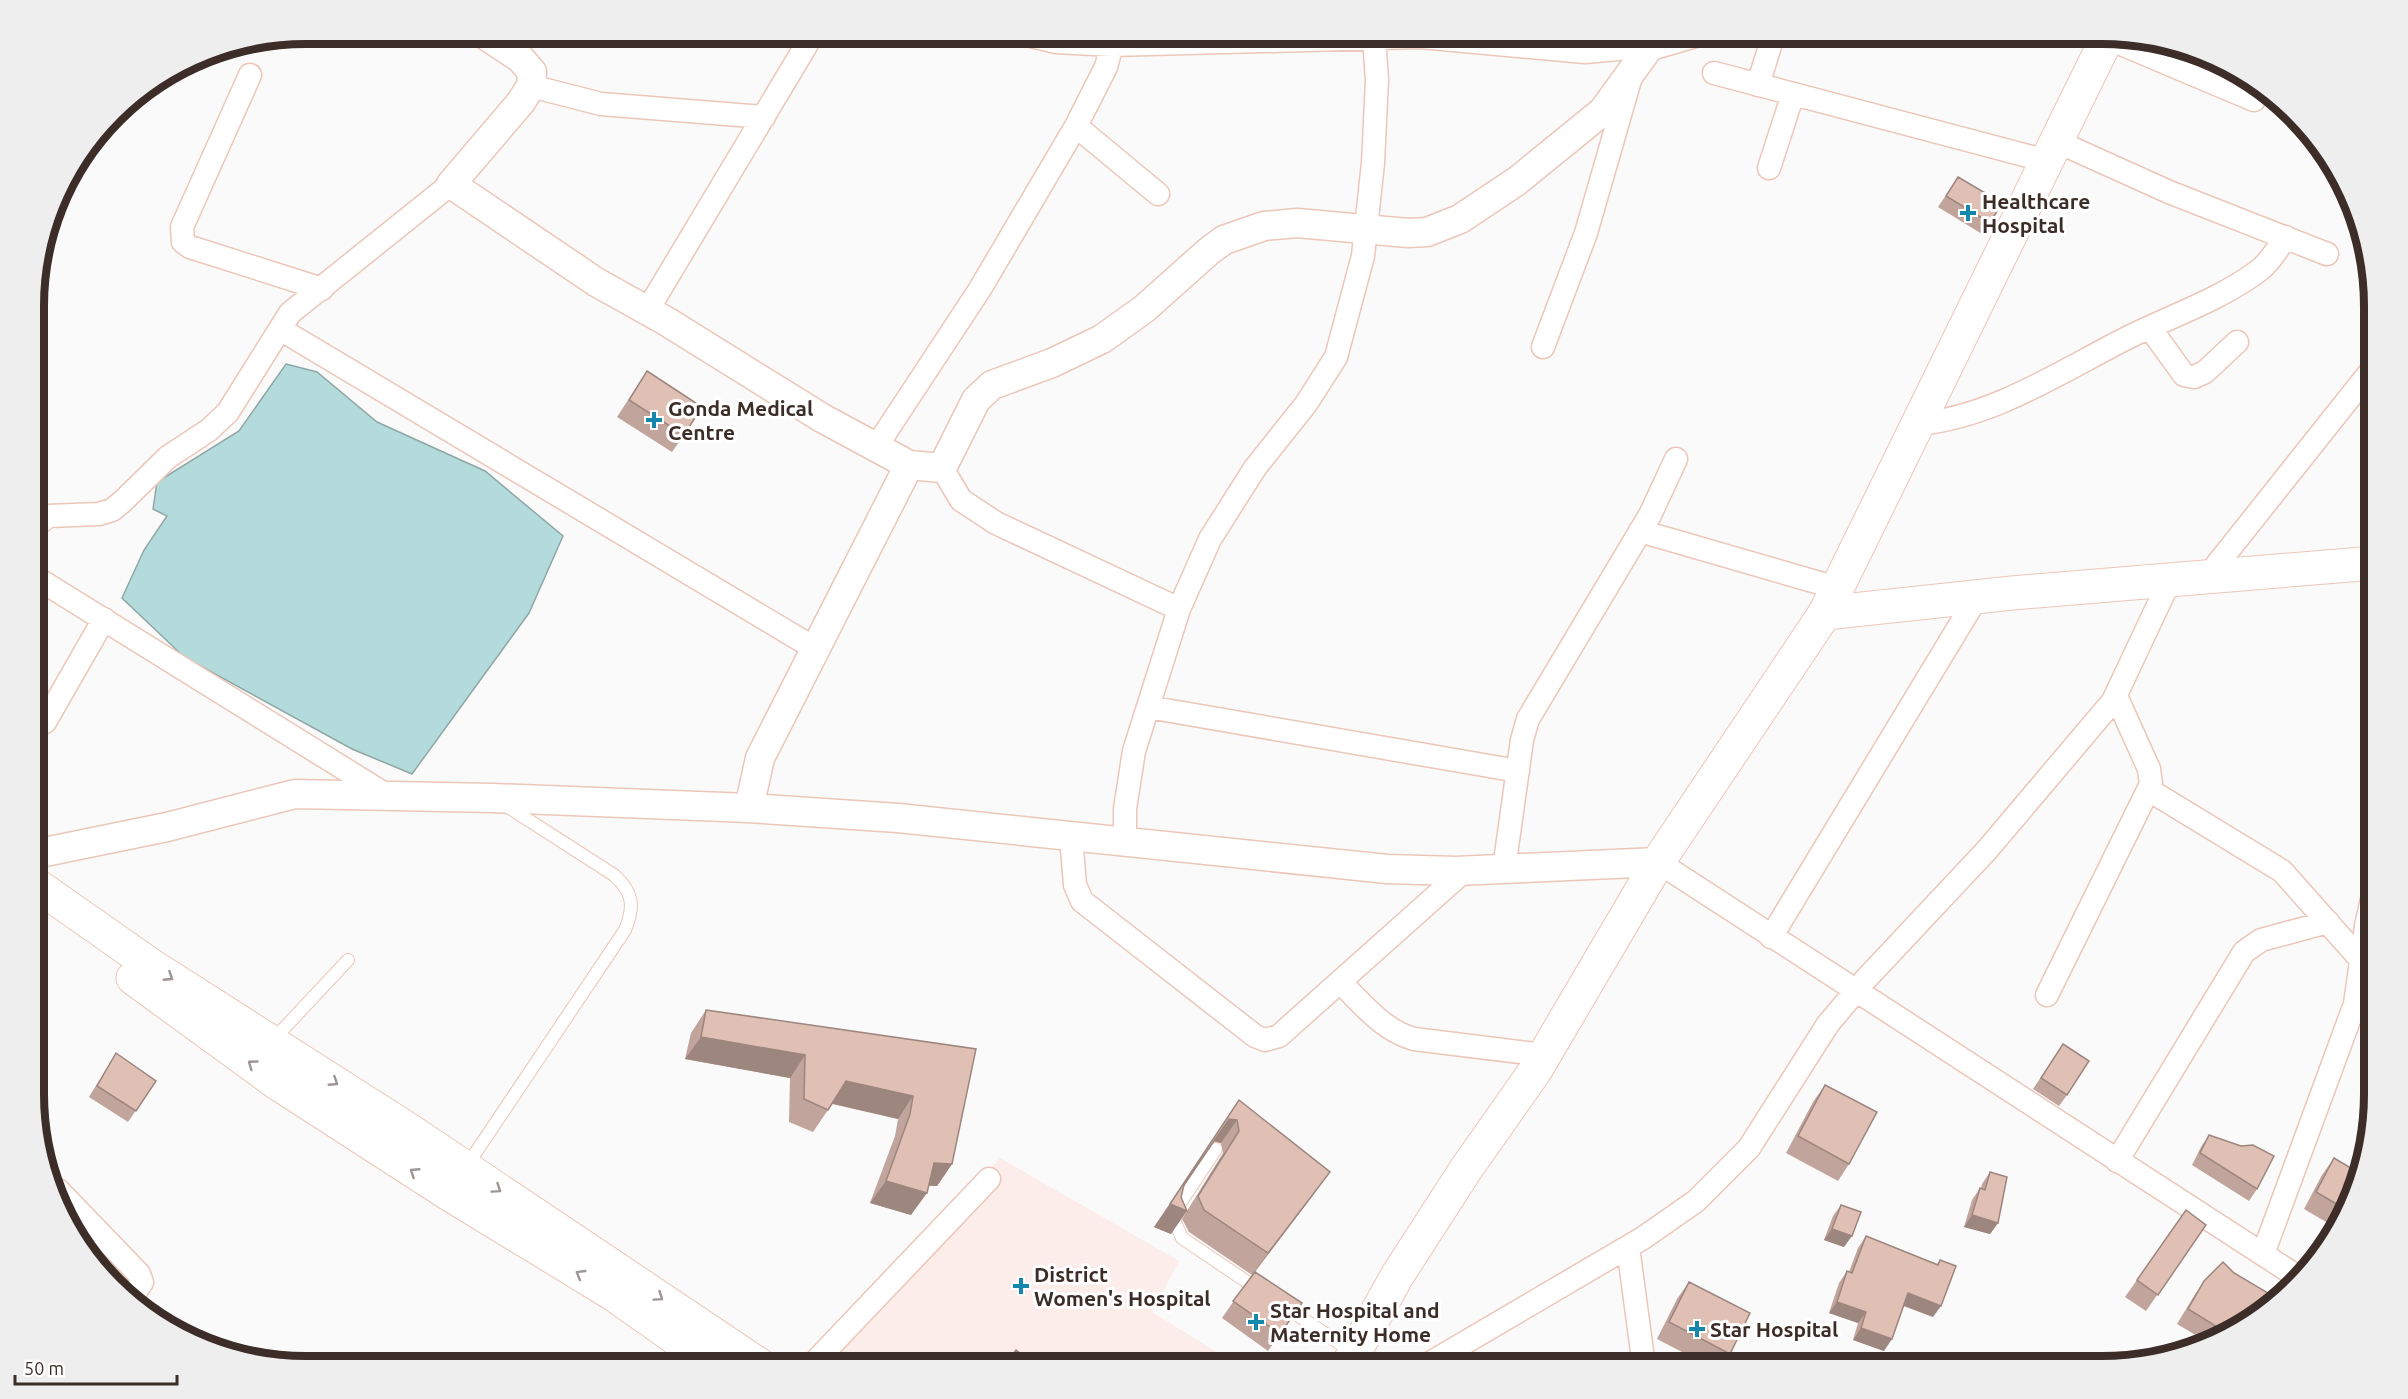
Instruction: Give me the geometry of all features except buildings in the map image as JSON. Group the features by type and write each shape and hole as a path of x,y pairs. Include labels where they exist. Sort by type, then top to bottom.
{"main road":[{"path":"1353,1356 1397,1276 1544,1055 1658,862 1831,601 2104,44"},
{"path":"1831,601 1977,597 2364,564"},
{"path":"44,890 142,960 465,1168 746,1356"},
{"path":"44,916 277,1083 449,1194 613,1294 702,1356"}],"street":[{"path":"44,519 48,516 99,514 112,510 168,457 209,430 228,412 290,314 451,184 521,102 531,86 532,72 520,58 499,44"},
{"path":"647,310 807,44"},
{"path":"1104,44 1136,44"},
{"path":"1125,843 1125,809 1134,751 1179,609 1210,539 1255,468 1306,404 1336,357 1362,256 1366,229 1376,104 1374,44"},
{"path":"1600,44 1652,50 1667,44"},
{"path":"1758,85 1771,44"},
{"path":"876,447 980,289 1076,126 1106,66 1112,45"},
{"path":"2129,45 2254,100"},
{"path":"942,468 976,400 992,385 1052,363 1102,339 1144,309 1224,240 1264,226 1297,223 1427,232 1460,219 1517,181 1603,111 1652,50"},
{"path":"1543,347 1652,50"},
{"path":"1714,73 1793,94 2052,151 2169,192 2327,254"},
{"path":"250,75 182,227 183,242 190,247 322,289"},
{"path":"531,86 601,104 764,117"},
{"path":"1769,168 1793,94"},
{"path":"1076,126 1158,194"},
{"path":"451,184 596,282 647,310 822,418 909,465 942,468"},
{"path":"1917,424 1948,421 2026,391 2150,328 2204,305 2259,271 2272,258 2286,237"},
{"path":"2150,328 2184,375 2194,377 2205,372 2236,342"},
{"path":"280,329 814,648"},
{"path":"2207,577 2364,380"},
{"path":"1504,869 1528,719 1640,531 1676,459"},
{"path":"749,807 760,758 909,465"},
{"path":"942,468 961,500 996,523 1179,609"},
{"path":"1640,531 1831,601"},
{"path":"1442,1356 1628,1247 1696,1201 1749,1148 1828,1024 1987,850 2116,696 2170,580"},
{"path":"44,582 388,796"},
{"path":"1771,937 1977,597"},
{"path":"45,722 104,619"},
{"path":"2047,995 2149,790 2149,769 2116,696"},
{"path":"1148,707 1518,771"},
{"path":"2149,790 2282,871 2362,961"},
{"path":"44,852 167,827 295,794 749,807 898,818 1387,869 1464,871 1658,862 1855,992 2293,1274"},
{"path":"1071,837 1075,885 1082,902 1255,1036 1265,1040 1279,1036 1464,871"},
{"path":"2117,1161 2244,952 2261,940 2328,922"},
{"path":"2263,1254 2355,1004 2364,951"},
{"path":"1340,981 1383,1025 1398,1034 1413,1039 1544,1055"},
{"path":"821,1356 989,1179"},
{"path":"64,1197 139,1274 142,1282 135,1292"},
{"path":"1628,1247 1643,1356"}],"lane":[{"path":"465,1168 625,930 631,916 632,902 627,887 614,874 493,798"},
{"path":"271,1042 348,960"},
{"path":"1216,1149 1175,1211 1174,1220 1182,1238 1347,1356"}],"shaded area":[{"name":"District Women's Hospital","path":"1000,1158 1179,1261 1152,1312 1223,1356 811,1356"}],"water":[{"path":"286,364 317,372 377,422 485,471 563,536 529,613 412,774 352,749 184,657 122,598 144,550 167,516 153,509 157,482 239,431"}],"place":[{"name":"Healthcare Hospital","path":"1968,213"},
{"name":"Gonda Medical Centre","path":"654,420"},
{"name":"District Women's Hospital","path":"1021,1286"},
{"name":"Star Hospital and Maternity Home","path":"1256,1322"},
{"name":"Star Hospital","path":"1697,1329"}]}
